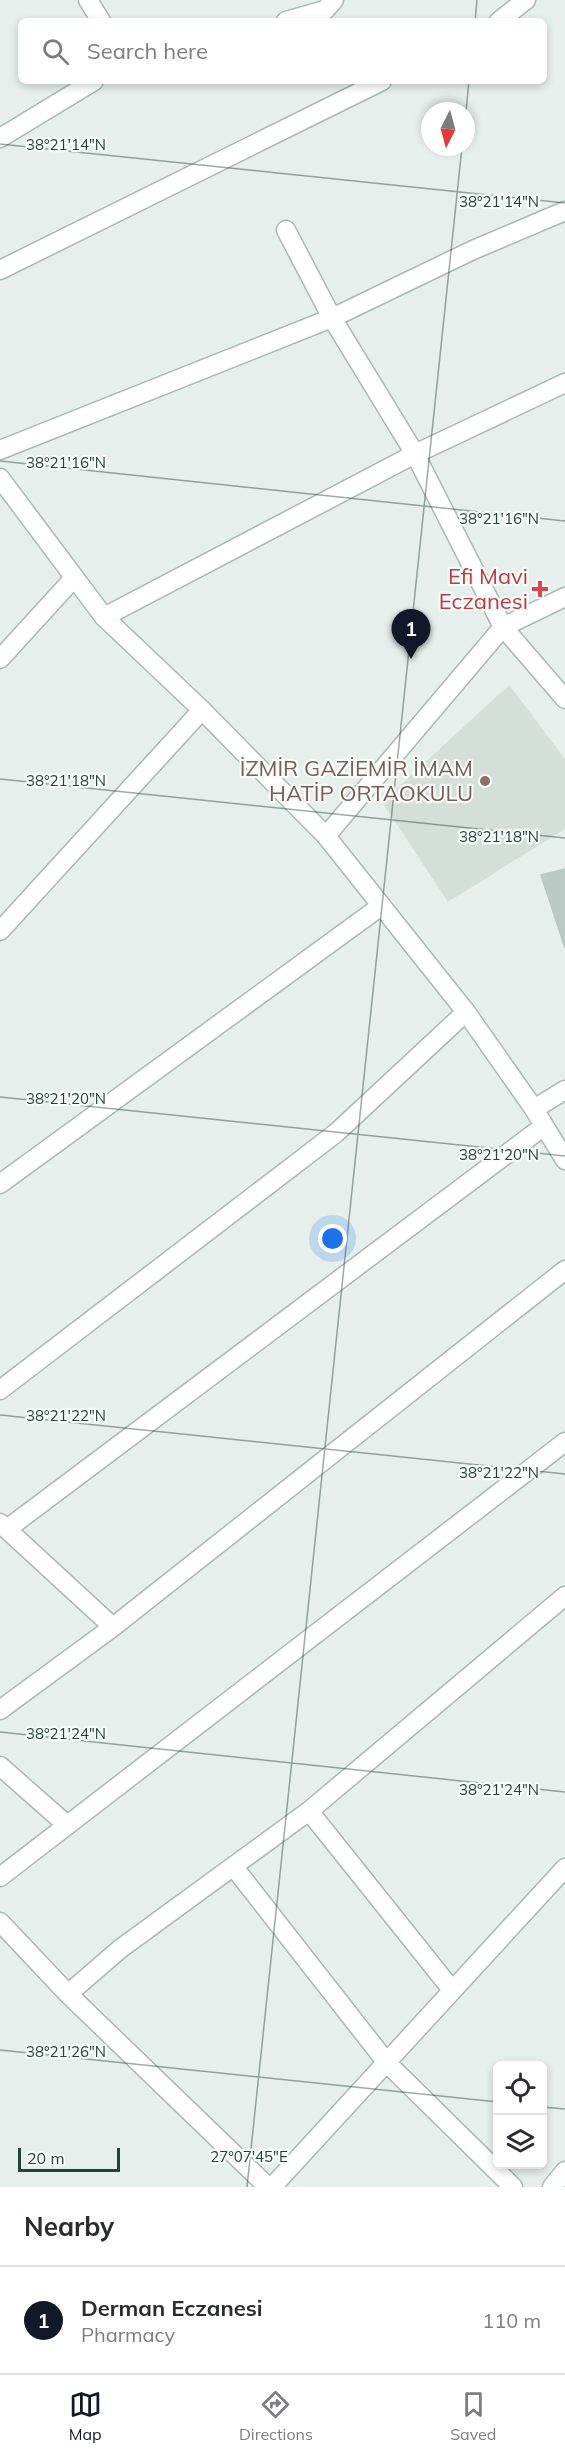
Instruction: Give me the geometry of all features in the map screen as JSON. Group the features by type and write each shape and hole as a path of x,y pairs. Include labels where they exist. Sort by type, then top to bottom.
{"street":[{"path":"88,0 99,18"},
{"path":"297,18 325,10 334,0"},
{"path":"503,18 526,0"},
{"path":"0,138 89,84"},
{"path":"0,270 376,84"},
{"path":"0,450 332,318 472,250 565,211"},
{"path":"286,230 332,318 415,454 503,627 565,699"},
{"path":"104,617 415,454 565,383"},
{"path":"0,478 73,579 104,617 202,711 326,836 466,1012 534,1109 565,1160"},
{"path":"0,659 73,579"},
{"path":"326,836 503,627 565,597"},
{"path":"0,931 202,711"},
{"path":"0,1184 381,906"},
{"path":"0,1390 336,1133 466,1012"},
{"path":"534,1109 565,1090"},
{"path":"113,1627 4,1526 544,1126"},
{"path":"0,1710 113,1627 565,1269"},
{"path":"0,1876 565,1442"},
{"path":"68,1994 120,1949 309,1811 565,1596"},
{"path":"0,1766 67,1825"},
{"path":"309,1811 452,1990"},
{"path":"233,1866 387,2063 513,2187"},
{"path":"0,1922 68,1994 270,2187 565,1868"},
{"path":"552,2187 565,2171"}],"shaded area":[{"name":"İZMİR GAZİEMİR İMAM HATİP ORTAOKULU","path":"509,685 565,759 565,829 448,902 382,802"}],"building":[{"path":"565,869 565,948 541,875"}],"place":[{"name":"Efi Mavi Eczanesi","path":"540,589"},
{"name":"Derman Eczanesi","path":"411,659"},
{"name":"İZMİR GAZİEMİR İMAM HATİP ORTAOKULU","path":"485,781"}]}
